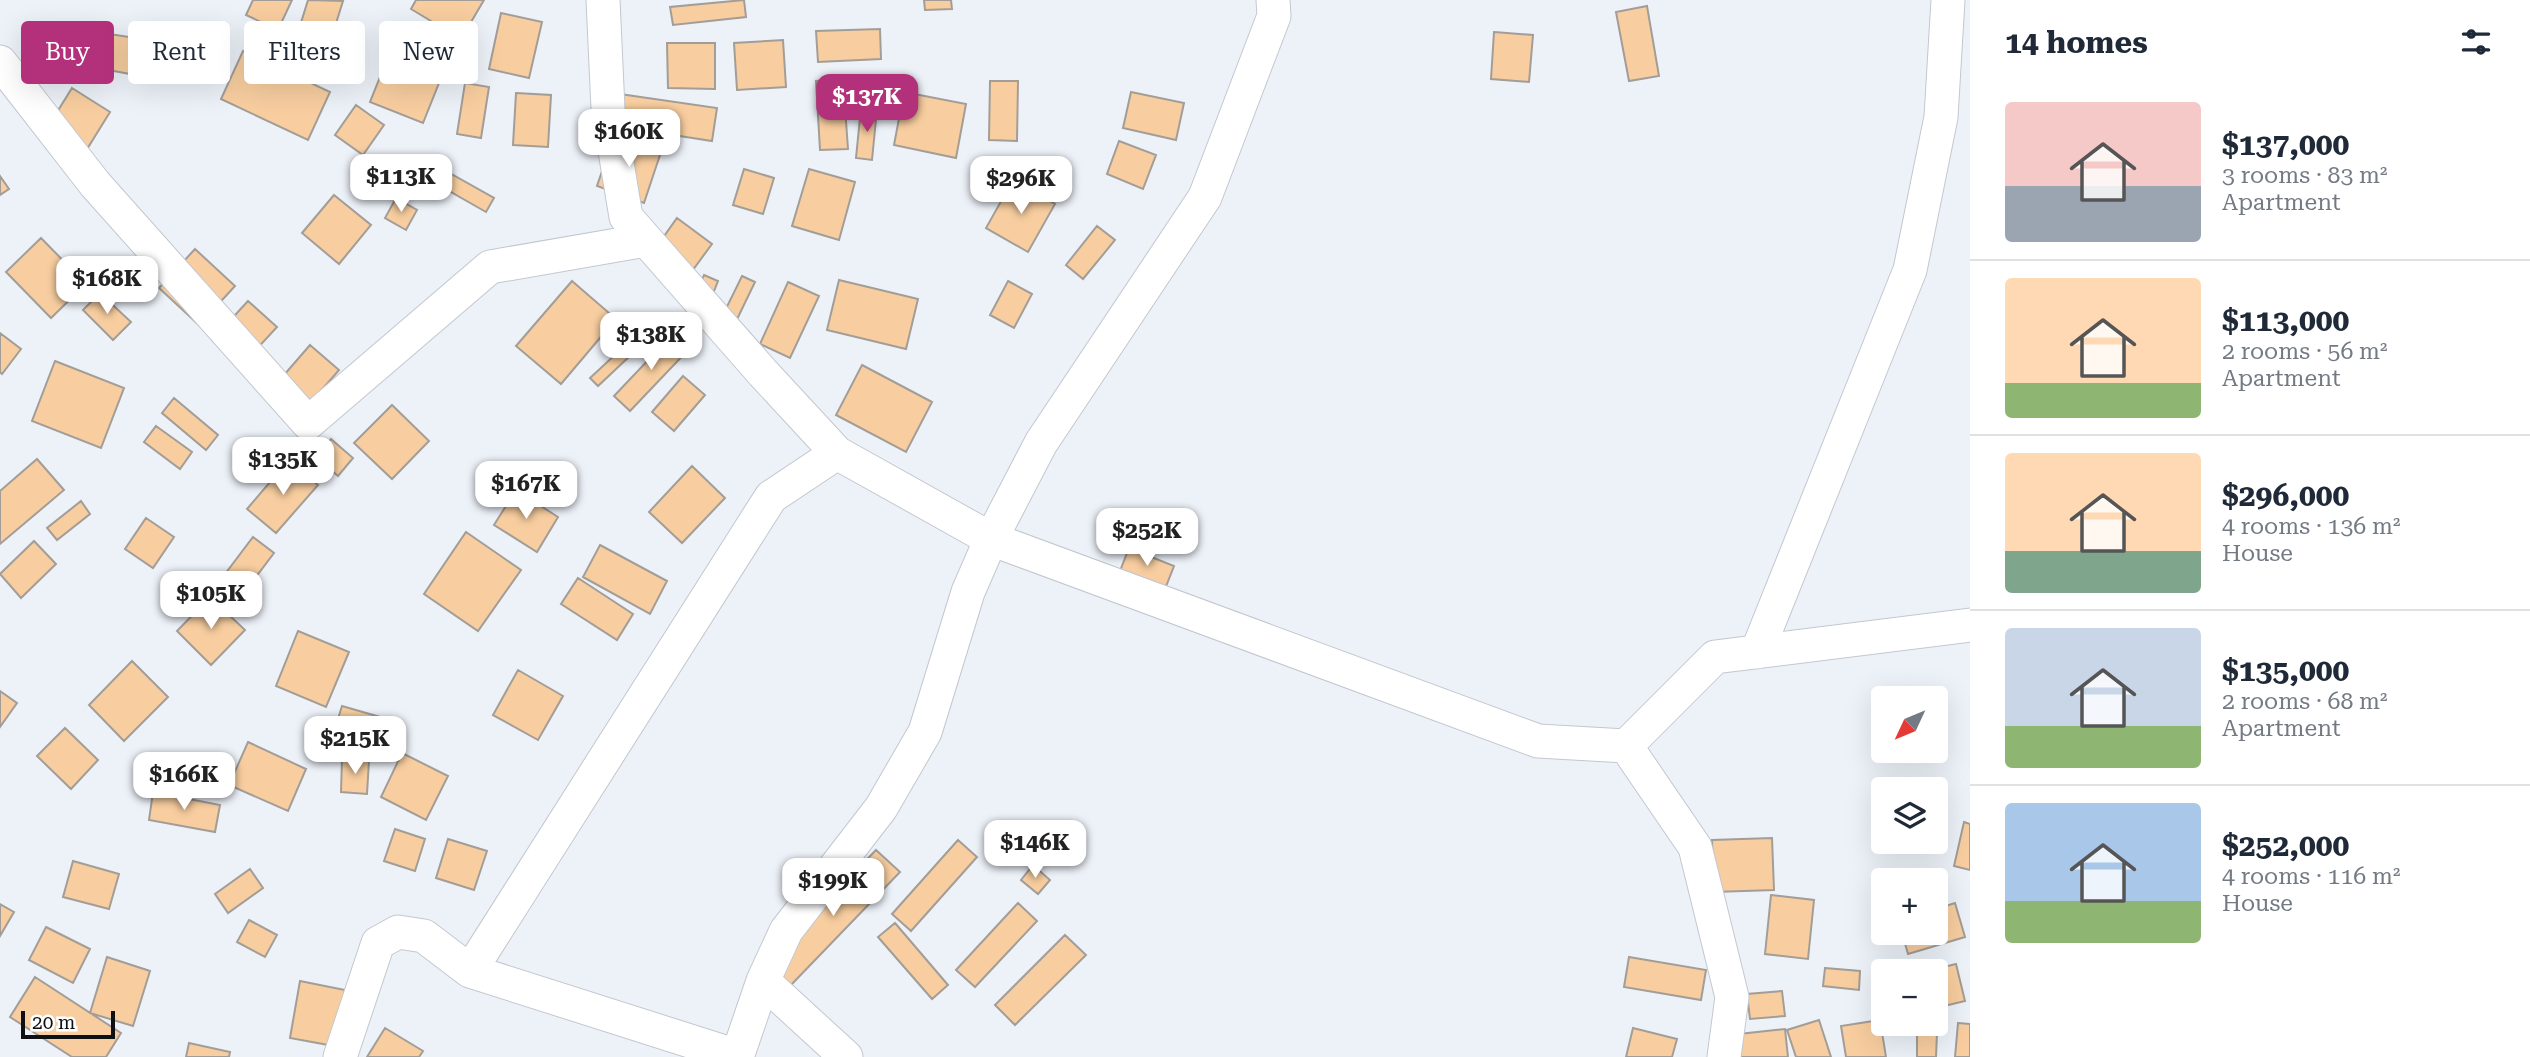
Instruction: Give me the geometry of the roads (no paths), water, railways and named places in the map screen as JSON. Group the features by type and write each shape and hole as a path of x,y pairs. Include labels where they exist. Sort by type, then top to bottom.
{"street":[{"path":"603,0 608,109 626,217 837,453 991,539 1538,741 1626,746 1715,657 1970,625"},
{"path":"340,1057 379,943 398,932 424,936 470,971 737,1056 763,981 786,931 881,808 925,732 968,592 991,539 1041,443 1205,197 1274,16 1273,0"},
{"path":"1757,652 1910,270 1941,117 1948,0"},
{"path":"0,62 95,184 308,423 490,267 646,240"},
{"path":"470,971 771,497 837,453"},
{"path":"1626,746 1695,847 1732,997 1724,1057"},
{"path":"763,981 846,1057"}]}
